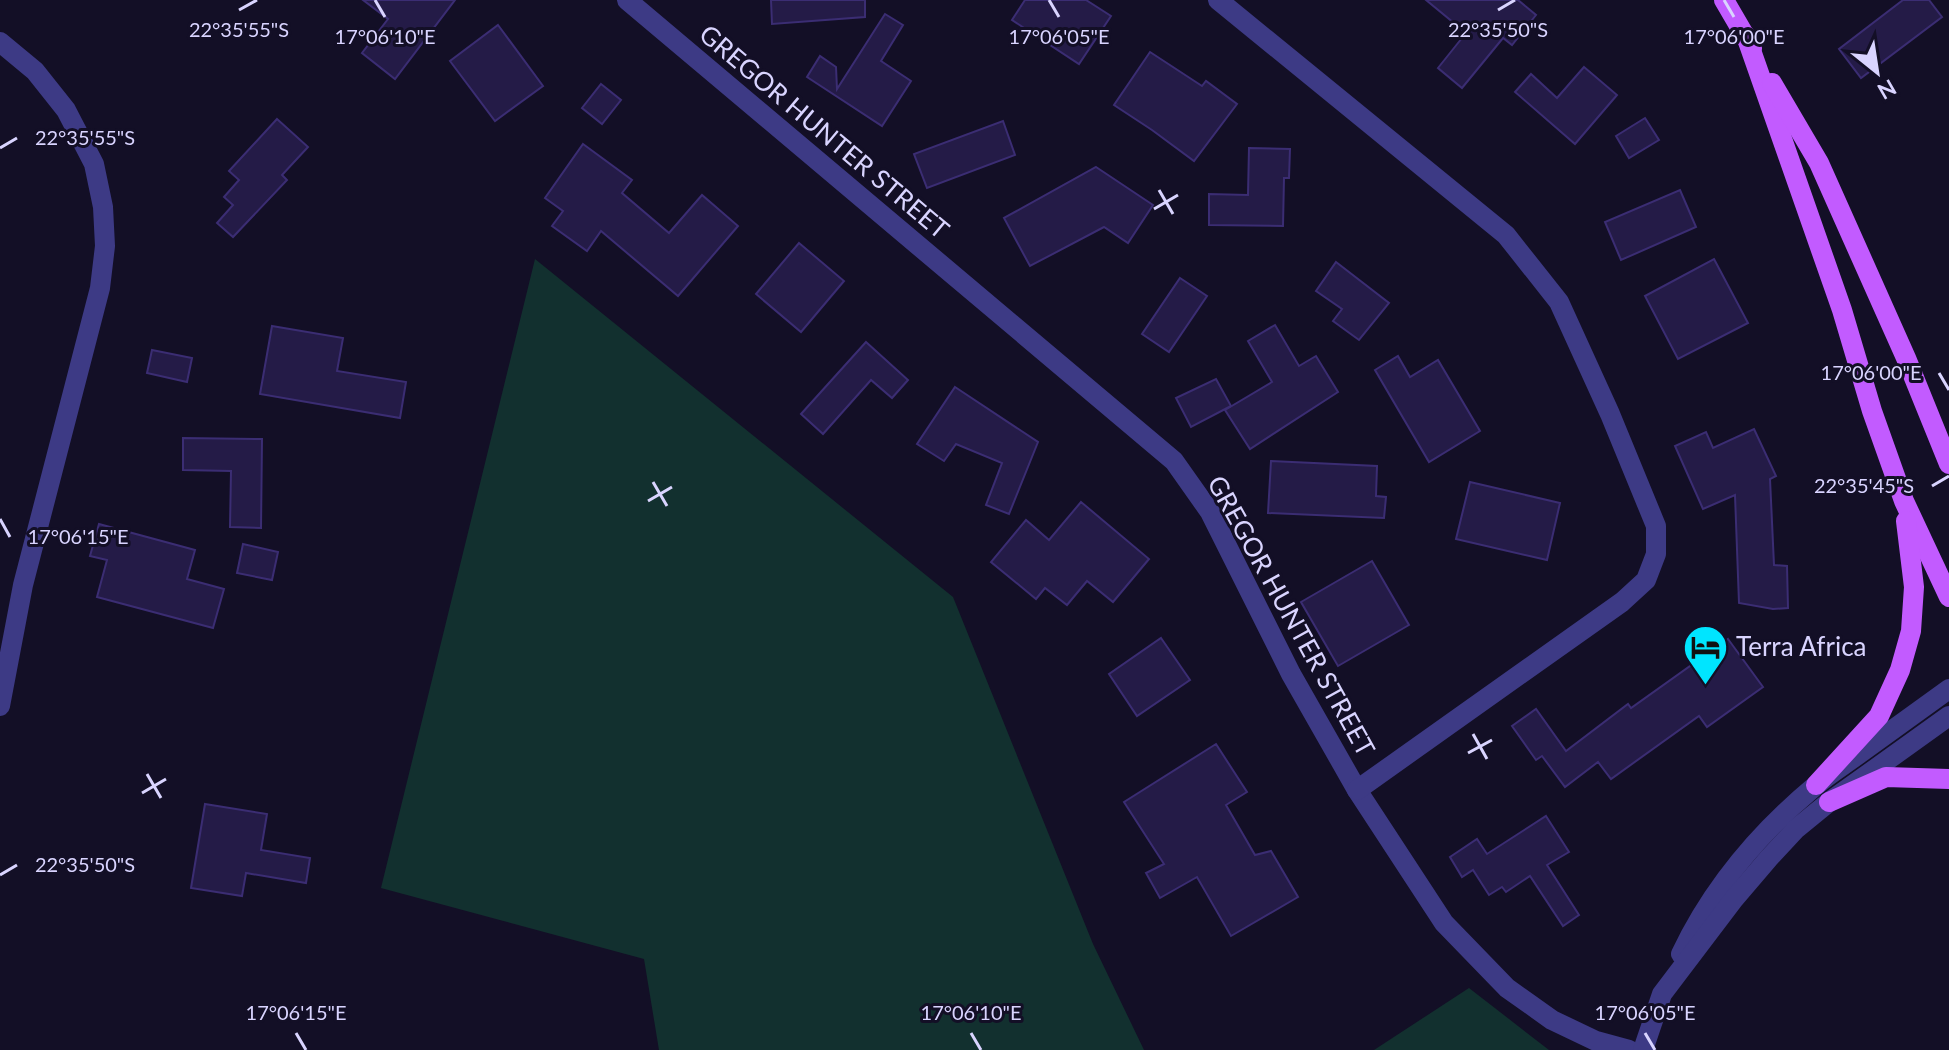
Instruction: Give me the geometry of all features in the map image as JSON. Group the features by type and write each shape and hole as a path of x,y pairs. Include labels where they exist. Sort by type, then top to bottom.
{"main road":[{"path":"1724,0 1819,163 1906,358 1949,464"},
{"path":"1746,36 1837,295 1872,411 1904,501 1949,597"},
{"path":"1816,785 1879,716 1900,670 1911,631 1914,587 1904,501"},
{"path":"1829,802 1886,777 1949,779"}],"street":[{"name":"GREGOR HUNTER STREET","path":"627,0 1174,461 1210,512 1291,674 1357,790 1444,923 1507,988 1552,1020 1596,1041 1629,1050"},
{"path":"1218,0 1506,235 1559,302 1656,526 1656,554 1646,580 1622,602 1357,790"},
{"path":"0,42 35,71 66,110 94,164 103,207 105,246 100,288 23,585 0,706"},
{"path":"1643,1050 1662,994 1693,928 1718,889 1753,846 1816,785 1949,689"},
{"path":"1662,994 1734,899 1796,829 1949,716"}],"green space":[{"path":"535,259 953,597 1093,944 1144,1050 659,1050 644,959 381,888"},
{"path":"1469,988 1549,1050 1374,1050"}],"building":[{"path":"363,0 455,0 395,79 362,53 388,19"},
{"path":"771,0 865,0 865,17 772,24"},
{"path":"1025,0 1086,0 1111,16 1079,64 1012,20"},
{"path":"1426,0 1518,0 1536,15 1512,45 1503,38 1462,88 1438,68 1466,33"},
{"path":"1903,0 1929,0 1942,17 1861,78 1839,49"},
{"path":"885,14 903,25 881,61 911,81 882,126 807,77 820,56 836,67 837,89"},
{"path":"498,25 543,86 495,121 450,61"},
{"path":"1150,52 1202,86 1206,81 1237,104 1194,161 1114,105"},
{"path":"1584,67 1617,95 1575,144 1515,92 1531,74 1557,98"},
{"path":"601,84 621,100 602,124 582,108"},
{"path":"1645,118 1659,140 1629,158 1616,136"},
{"path":"277,119 308,147 282,175 287,180 233,237 217,223 233,205 224,197 239,180 229,171"},
{"path":"1003,121 1015,155 927,188 914,154"},
{"path":"583,144 632,180 622,193 669,233 702,195 738,226 678,296 601,231 587,251 552,226 563,211 545,198"},
{"path":"1249,148 1290,149 1289,178 1284,178 1283,226 1209,225 1209,194 1248,195"},
{"path":"1096,167 1153,205 1128,243 1104,227 1030,266 1004,218"},
{"path":"1680,190 1696,227 1621,260 1605,222"},
{"path":"799,243 844,281 801,332 756,294"},
{"path":"1714,259 1748,323 1678,359 1645,296"},
{"path":"1336,262 1389,303 1359,340 1333,321 1342,309 1316,291"},
{"path":"1180,278 1207,296 1169,352 1142,334"},
{"path":"1275,325 1299,366 1316,356 1338,392 1250,449 1225,410 1272,382 1248,341"},
{"path":"272,326 343,338 337,371 406,382 400,418 260,394"},
{"path":"866,342 908,380 892,398 871,380 823,434 801,414"},
{"path":"152,350 192,358 187,382 147,373"},
{"path":"1398,356 1410,377 1438,360 1480,431 1429,462 1375,370"},
{"path":"1216,379 1231,406 1191,427 1176,398"},
{"path":"955,387 1038,442 1009,514 986,505 1002,463 956,444 944,461 917,444"},
{"path":"1754,429 1776,476 1770,479 1774,565 1787,566 1788,608 1773,609 1739,603 1735,495 1703,509 1675,446 1706,432 1713,448"},
{"path":"183,438 262,439 261,528 230,527 231,471 183,470"},
{"path":"1271,461 1377,466 1376,496 1386,497 1384,518 1268,513"},
{"path":"1470,482 1560,503 1547,560 1456,539"},
{"path":"1081,502 1149,559 1113,602 1087,581 1067,605 1045,588 1036,599 991,562 1026,520 1049,540"},
{"path":"99,524 195,550 187,579 224,589 213,628 97,597 107,560 90,556"},
{"path":"243,544 278,552 272,580 237,573"},
{"path":"1372,561 1409,625 1338,666 1301,602"},
{"path":"1161,638 1190,680 1137,716 1109,674"},
{"path":"1728,639 1763,687 1707,727 1699,716 1611,779 1598,762 1565,787 1542,756 1536,760 1512,726 1536,709 1566,751 1628,704 1631,708"},
{"path":"1216,744 1247,792 1226,805 1255,855 1271,851 1298,897 1231,936 1197,877 1160,898 1146,873 1164,864 1124,802"},
{"path":"205,804 267,814 261,850 310,858 306,883 246,873 242,896 191,888"},
{"path":"1546,816 1569,852 1547,865 1579,915 1563,926 1530,876 1506,892 1502,887 1489,895 1473,870 1462,877 1450,857 1477,839 1487,854"}],"place":[{"name":"Terra Africa","path":"1705,686"}]}
